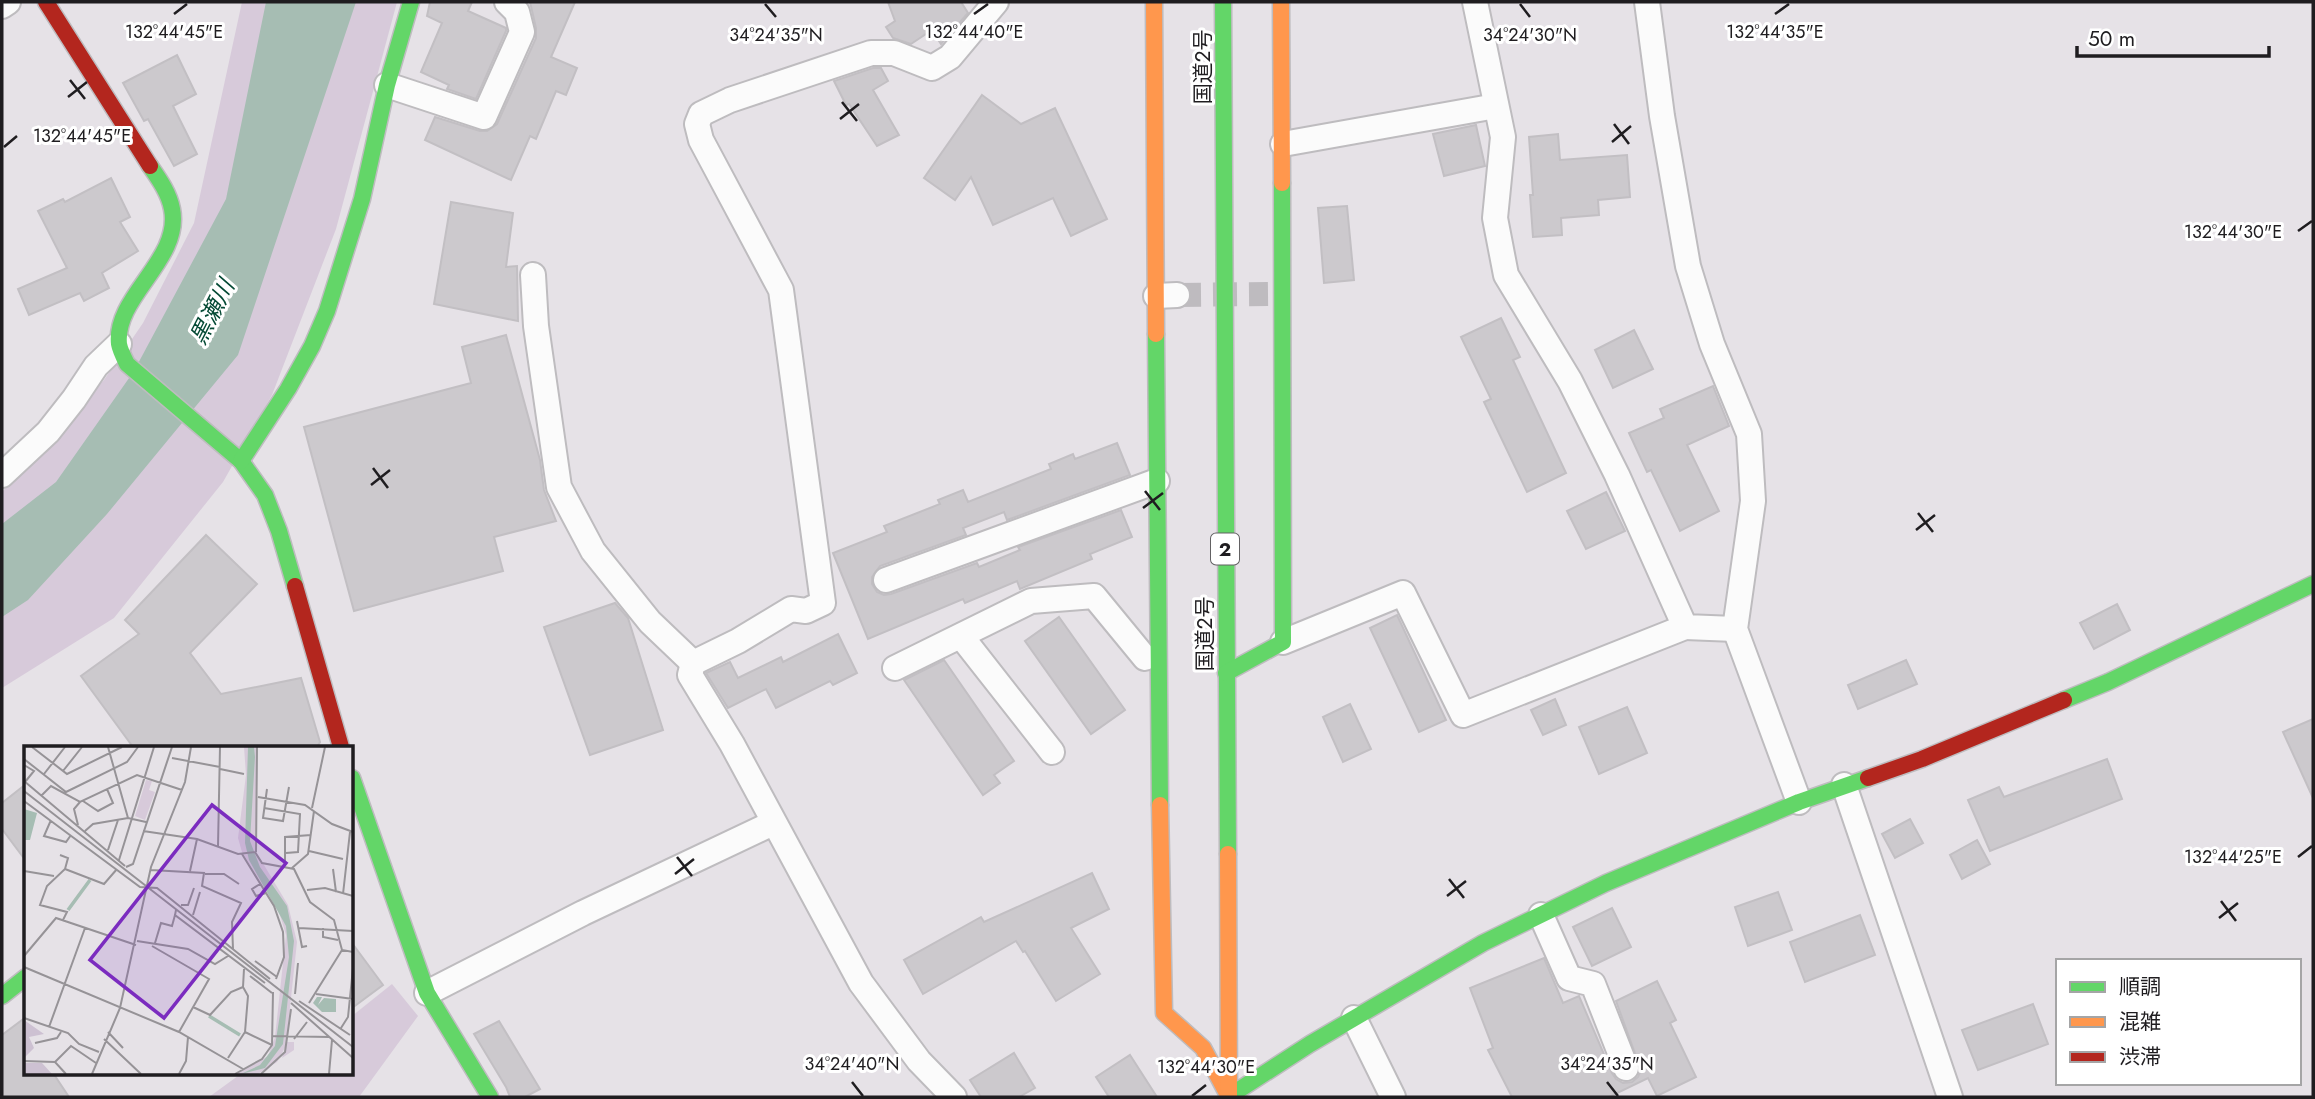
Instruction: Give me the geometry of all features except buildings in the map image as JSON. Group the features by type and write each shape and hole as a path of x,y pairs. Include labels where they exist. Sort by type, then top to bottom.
{"main road":[{"path":"46,2 164,187 173,212 169,243 124,319 123,354 241,461 265,495 279,531 338,746"},
{"path":"241,461 288,389 312,346 327,311 362,200 387,85 411,2"},
{"path":"1154,2 1166,295 1157,481 1158,726 1164,1013 1203,1048 1229,1097 1354,1018 1483,943 1606,883 1799,802 1922,759 2095,687 2313,584"},
{"name":"国道2号","path":"1223,2 1229,1097"},
{"path":"1226,673 1283,642 1275,295 1283,144 1282,2"},
{"path":"354,784 427,993 491,1097"},
{"path":"2,996 24,979"}],"street":[{"path":"2,6 8,2"},
{"path":"387,85 484,117 523,32 517,12 507,2"},
{"path":"692,663 738,641 791,609 806,611 823,603 781,290 701,139 697,124 701,114 730,100 871,53 894,53 932,68 950,57 996,2"},
{"path":"1475,2 1503,137 1495,218 1506,275 1576,393 1617,475 1685,627"},
{"path":"1647,2 1662,116 1688,266 1712,344 1749,434 1753,501 1735,629 1799,802"},
{"path":"1283,144 1496,106"},
{"path":"533,275 536,326 559,487 593,551 650,622 692,663"},
{"path":"2,475 48,432 74,400 96,366 123,354"},
{"path":"886,580 1157,481"},
{"path":"1283,642 1403,593 1464,715 1685,627 1735,629"},
{"path":"895,668 1031,601 1094,596 1146,658"},
{"path":"961,636 1052,752"},
{"path":"692,663 690,675 732,744 861,984 919,1061 954,1097"},
{"path":"1844,785 1950,1097"},
{"path":"427,993 583,913 773,823"},
{"path":"1541,915 1569,978 1593,984 1626,1068"},
{"path":"1354,1018 1393,1097"}],"shaded area":[{"path":"242,2 397,2 336,229 272,395 223,482 114,618 2,688 2,492 104,380 143,323 194,223"},
{"path":"392,984 418,1016 359,1097 209,1097 241,1074 354,1074 354,1014"}],"water":[{"name":"黒瀬川","path":"266,2 356,2 238,355 107,514 28,600 2,617 2,524 56,482 134,371 226,199"}],"tunnel":[{"path":"1177,295 1268,294"}],"traffic: fast":[{"path":"241,461 288,389 312,346 327,311 362,199 387,85 411,2"},
{"path":"1223,2 1228,854"},
{"path":"150,166 169,197 172,227 167,245 127,310 120,327 120,349 127,364 241,461 265,495 295,586"},
{"path":"1226,673 1283,642 1282,183"},
{"path":"1156,334 1160,805"},
{"path":"2064,700 2108,682 2313,584"},
{"path":"1228,1097 1310,1044 1483,943 1606,883 1799,802 1868,778"},
{"path":"354,784 427,993 490,1097"},
{"path":"2,996 24,979"}],"traffic: slow":[{"path":"1154,2 1156,334"},
{"path":"1281,2 1282,183"},
{"path":"1160,805 1164,1013 1203,1048 1229,1097"},
{"path":"1228,854 1229,1097"}],"traffic: jam":[{"path":"46,2 150,166"},
{"path":"295,586 341,746"},
{"path":"1868,778 1922,759 2064,700"}]}
